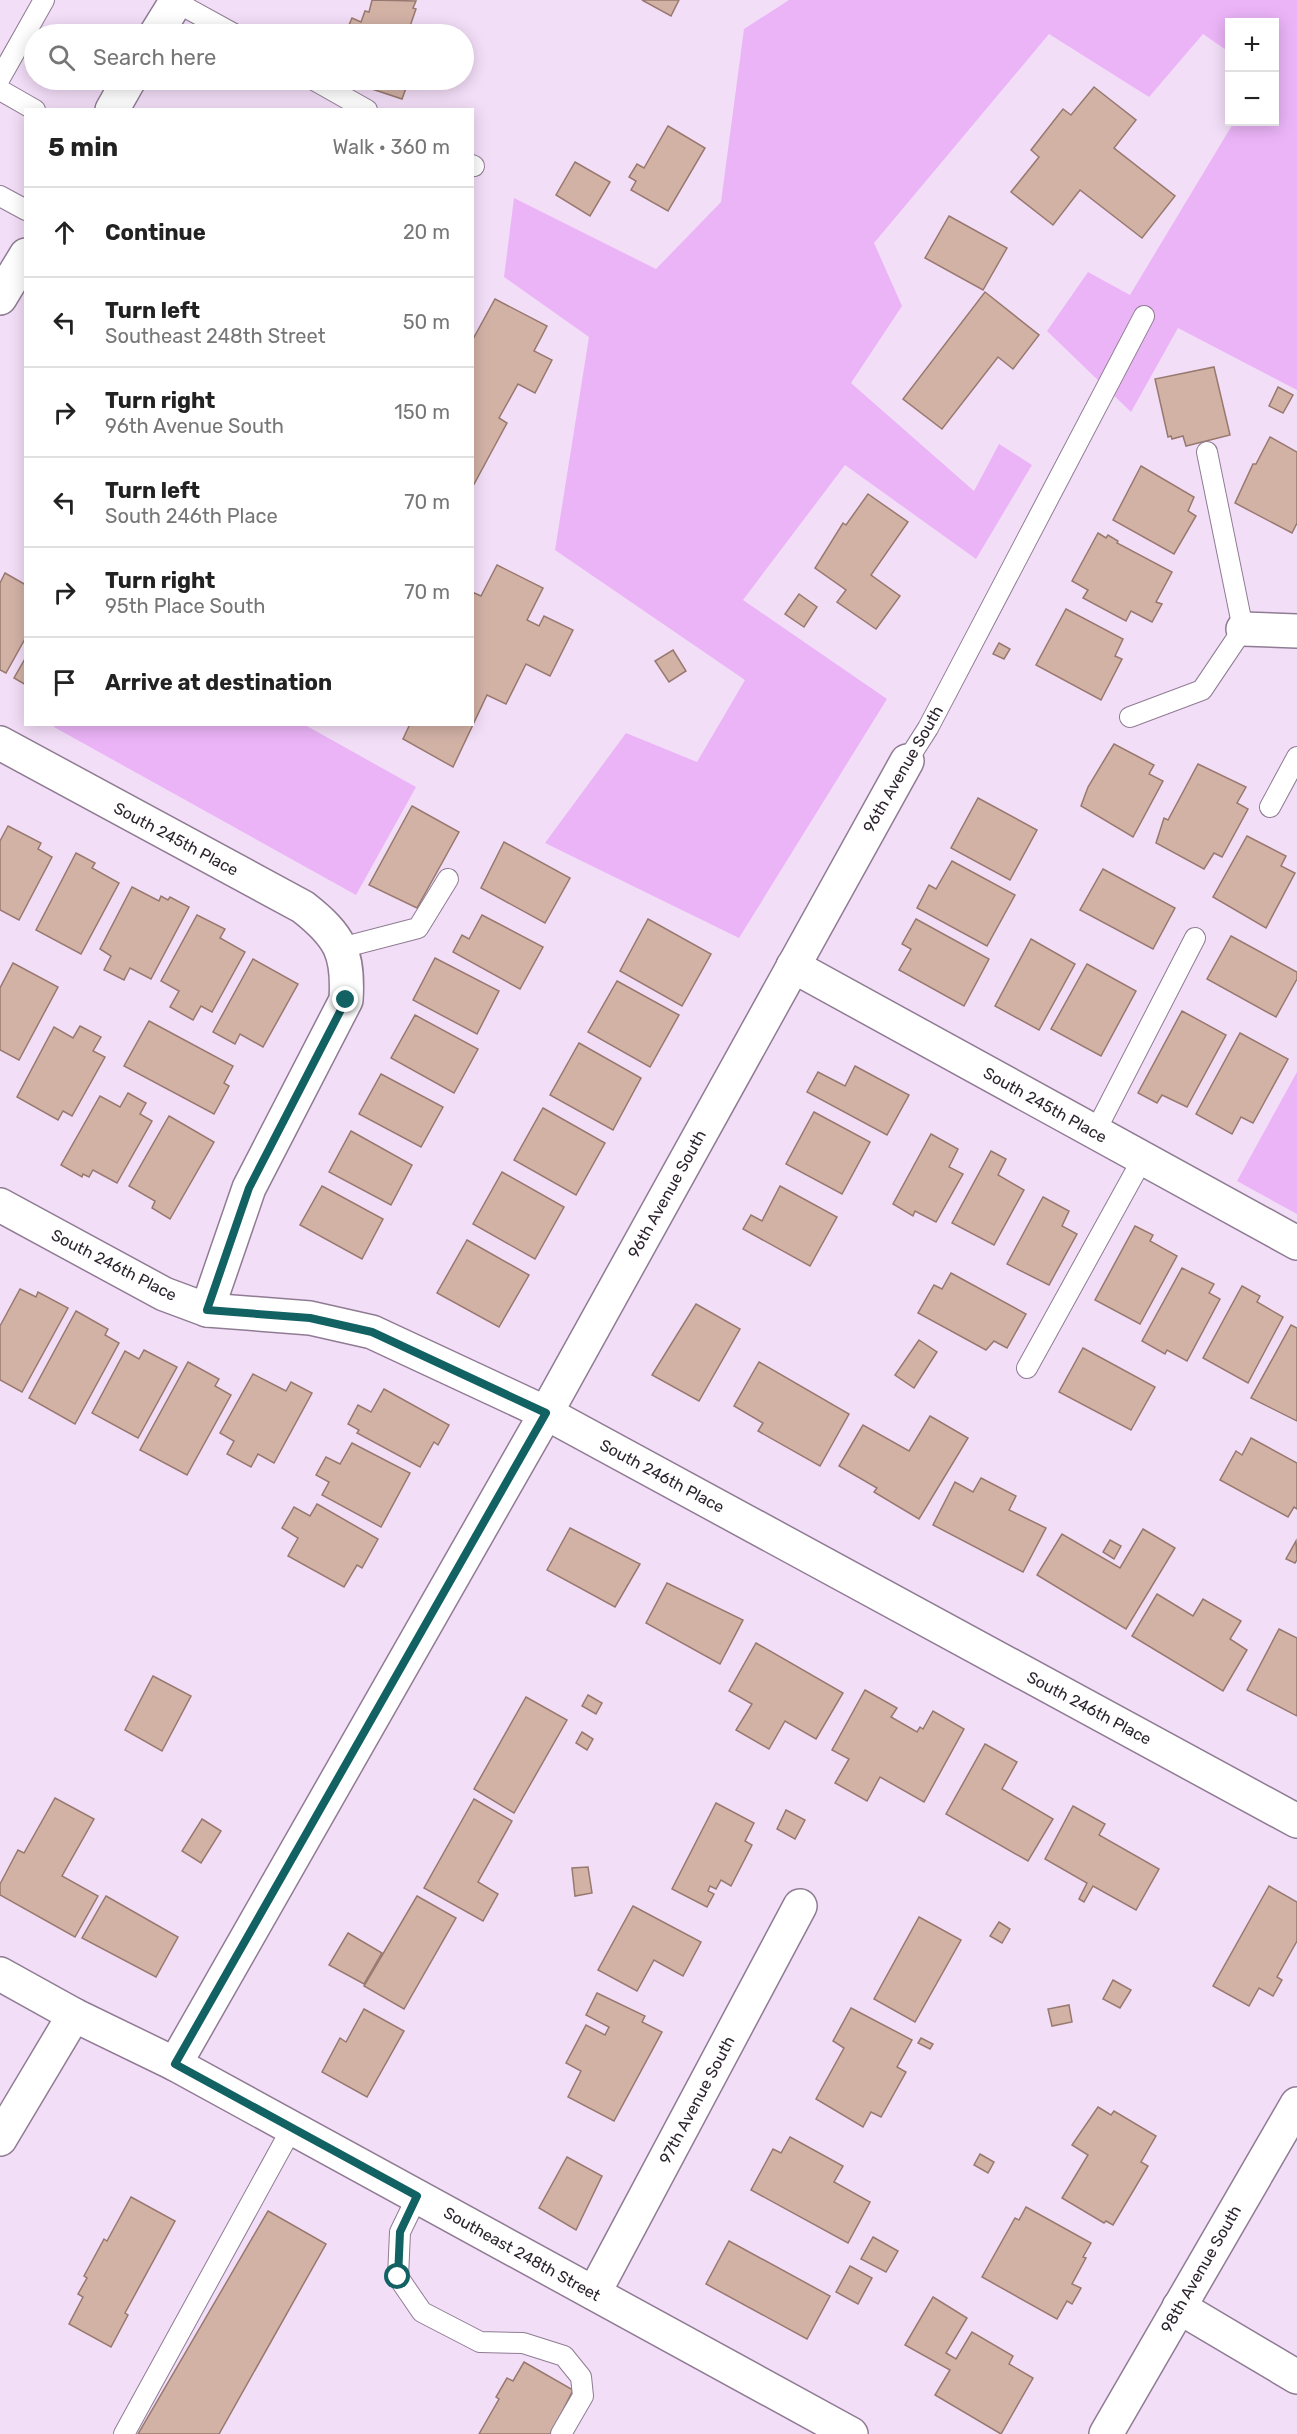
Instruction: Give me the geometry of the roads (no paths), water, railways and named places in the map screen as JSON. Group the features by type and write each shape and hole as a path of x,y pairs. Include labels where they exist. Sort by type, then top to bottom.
{"street":[{"path":"162,24 176,1"},
{"path":"113,108 123,90"},
{"path":"0,298 24,258"},
{"path":"1243,629 1297,631"},
{"name":"South 245th Place","path":"0,743 303,907 327,926 341,948"},
{"name":"96th Avenue South","path":"175,2064 546,1413 907,761"},
{"path":"207,1310 249,1188 346,1000 348,971 341,948"},
{"name":"South 245th Place","path":"793,966 1297,1244"},
{"name":"South 246th Place","path":"0,1205 164,1294 207,1310 310,1318 372,1332 546,1413 1297,1821"},
{"name":"97th Avenue South","path":"594,2293 800,1906"},
{"name":"Southeast 248th Street","path":"0,1974 74,2015 175,2064 851,2434"},
{"path":"0,2139 74,2015"},
{"name":"98th Avenue South","path":"1106,2434 1297,2104"},
{"path":"1179,2307 1297,2377"}],"lane":[{"path":"30,24 44,0"},
{"path":"176,1 216,24"},
{"path":"0,78 24,35"},
{"path":"0,90 32,108"},
{"path":"332,90 363,108"},
{"path":"0,196 24,209"},
{"name":"96th Avenue South","path":"907,761 928,728 1144,316"},
{"path":"1130,717 1202,690 1243,629 1207,452"},
{"path":"1270,807 1297,757"},
{"path":"341,948 418,928 448,879"},
{"path":"1095,1132 1195,938"},
{"path":"1027,1368 1143,1158"},
{"path":"124,2434 292,2128"},
{"path":"417,2196 400,2232 398,2277 422,2312 480,2342 523,2343 564,2356 581,2377 583,2396 561,2434"}]}
